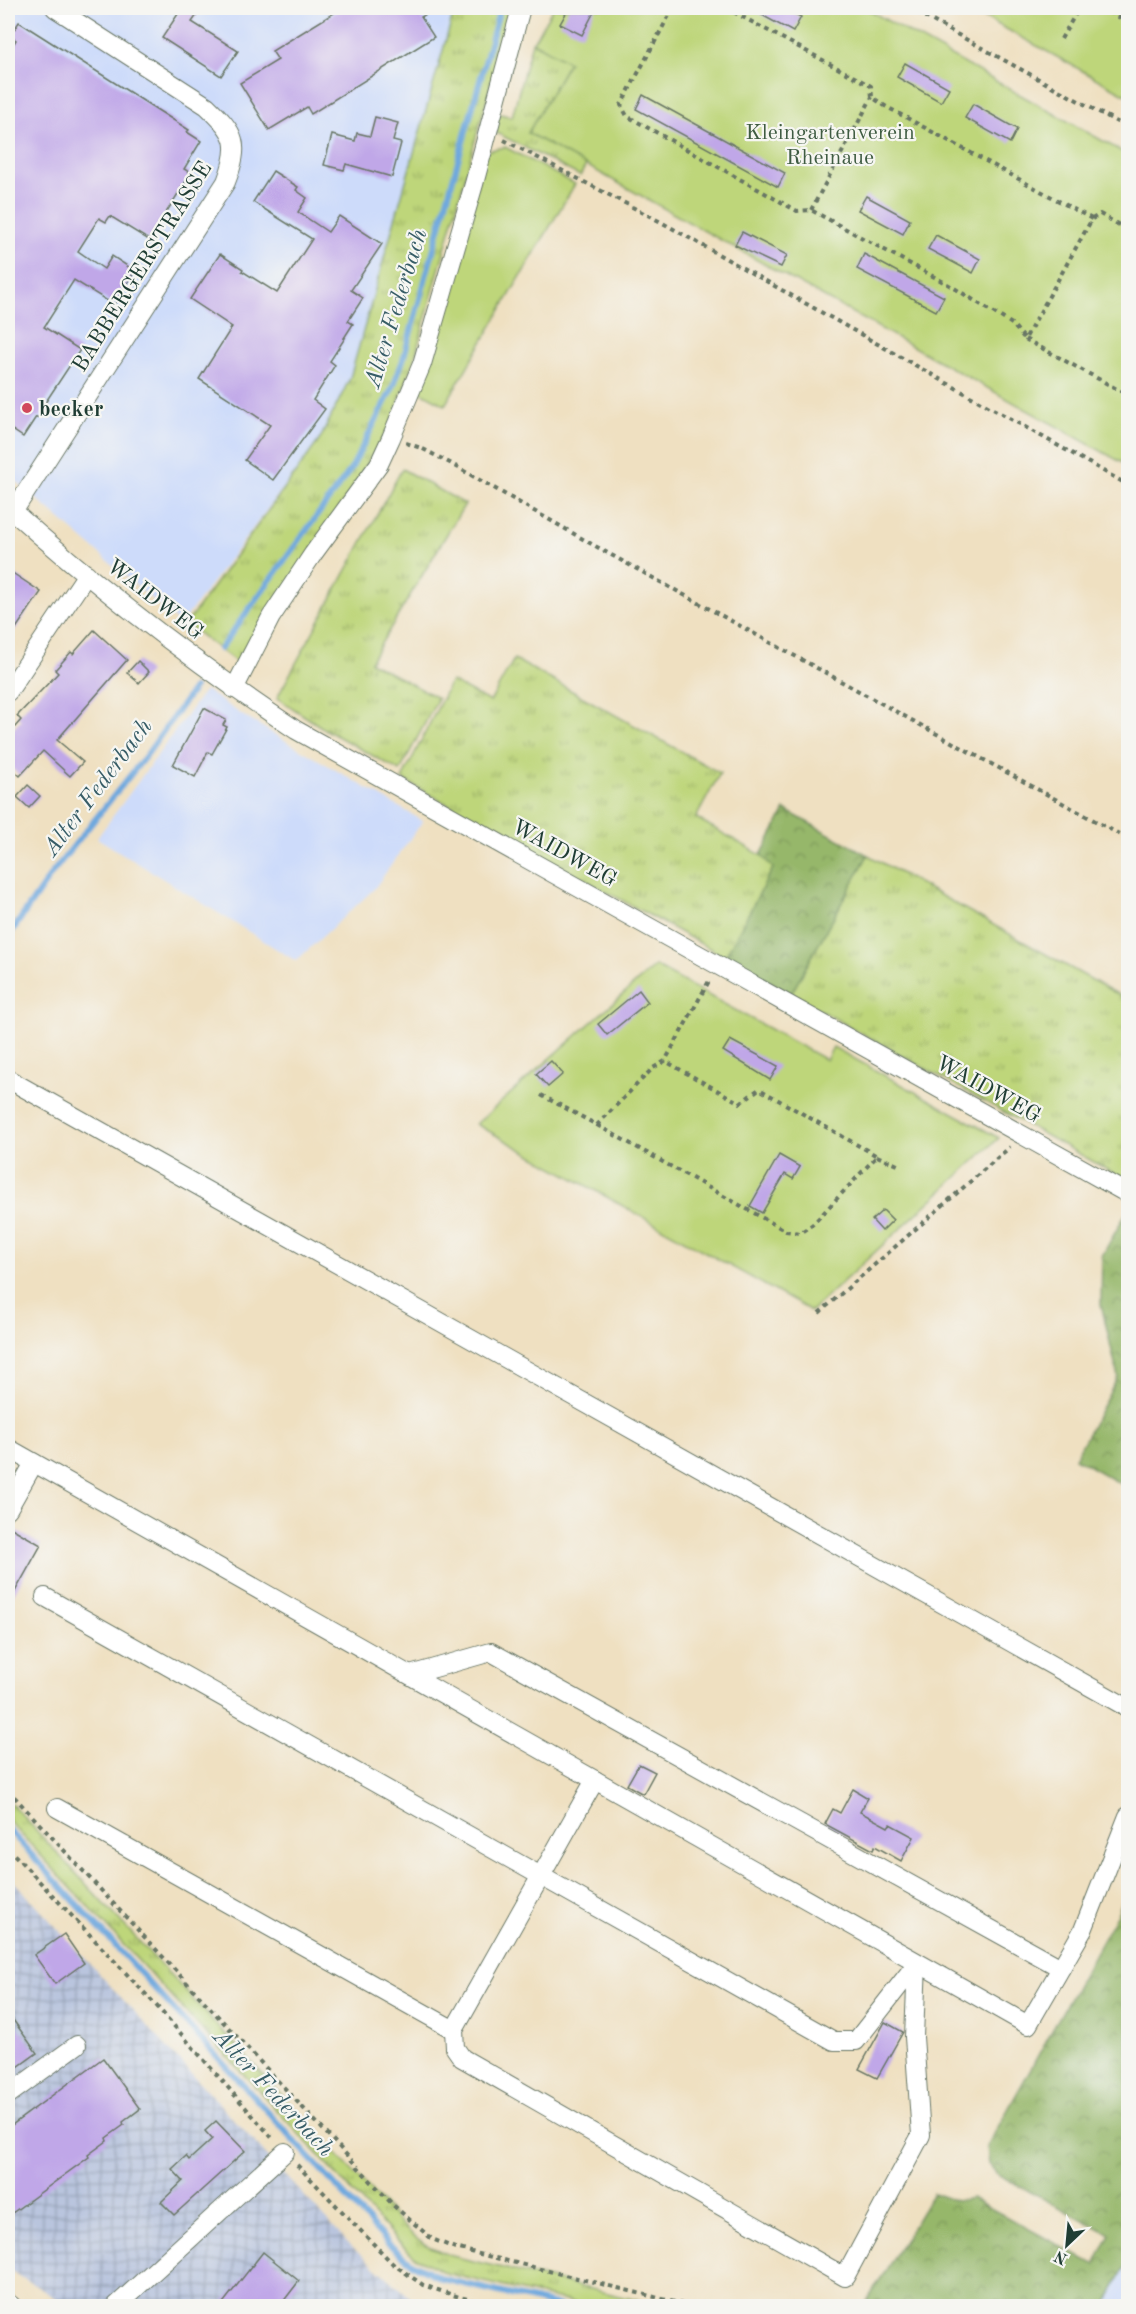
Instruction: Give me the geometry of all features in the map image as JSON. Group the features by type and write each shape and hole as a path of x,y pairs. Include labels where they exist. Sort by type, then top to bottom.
{"street":[{"name":"BABBERGERSTRASSE","path":"10,509 226,182 235,158 233,137 222,120 207,105 55,8"},
{"path":"234,689 271,617 313,554 379,464 392,438 422,364 521,8"},
{"name":"WAIDWEG","path":"10,509 87,574 234,689 296,730 1128,1194"},
{"path":"8,692 87,574"},
{"path":"8,1079 1128,1708"},
{"path":"8,1448 1028,2025 1083,1930 1128,1816"},
{"path":"8,1509 34,1463"},
{"path":"45,1597 834,2041 855,2041 917,1963"},
{"path":"410,1675 491,1652 1061,1968"},
{"path":"595,1780 454,2030 455,2048 462,2058 845,2277 921,2135 914,2037 917,1963"},
{"path":"57,1808 454,2030"},
{"path":"8,2095 77,2045"},
{"path":"116,2307 285,2152"},
{"path":"8,2303 12,2307"}],"path":[{"path":"673,8 621,105 627,116 797,211 811,210 951,286 1012,324 1024,339 1128,395"},
{"path":"726,8 871,86 872,97 811,210"},
{"path":"909,8 1128,128"},
{"path":"1061,39 1079,8"},
{"path":"1101,8 1128,22"},
{"path":"872,97 1092,219"},
{"path":"486,136 507,141 661,222 1128,485"},
{"path":"1024,339 1092,219 1100,214 1128,230"},
{"path":"392,438 421,448 450,463 604,551 1128,839"},
{"path":"597,1125 653,1068 665,1061 718,964"},
{"path":"665,1061 740,1103 759,1089 877,1156 900,1166"},
{"path":"541,1095 786,1231 800,1233 813,1224 877,1156"},
{"path":"819,1313 1024,1135"},
{"path":"8,1790 416,2226 432,2239 454,2248 691,2307"},
{"path":"8,1848 154,2003 285,2152 393,2264 423,2285 499,2307"}],"shaded area":[{"path":"8,8 455,8 350,378 320,439 185,619 177,621 8,474"},
{"path":"205,690 250,720 423,821 374,889 296,961 97,838"},
{"path":"8,1875 347,2242 419,2305 426,2306 69,2306 8,2269"},
{"path":"1128,2261 1128,2306 1105,2306"}],"green space":[{"path":"455,8 512,8 414,360 390,426 239,664 186,624 320,439 350,378"},
{"name":"Kleingartenverein Rheinaue","path":"553,8 865,8 1128,155 1128,466 528,133 569,62 533,42"},
{"path":"968,8 1128,8 1128,96"},
{"path":"532,42 569,62 528,133 586,165 580,176 493,131 497,113 512,117"},
{"path":"505,147 575,184 445,405 417,390 486,151"},
{"path":"402,469 465,504 370,662 438,698 400,771 323,728 277,698"},
{"path":"514,659 720,773 696,818 761,855 774,868 725,957 402,779 451,681 490,702"},
{"path":"785,810 868,855 791,994 725,957 773,868 761,855"},
{"path":"868,855 1128,1000 1128,1181 791,994"},
{"path":"655,966 826,1060 833,1047 999,1138 811,1311 476,1124"},
{"path":"1126,1213 1128,1214 1128,1488 1075,1458 1118,1377 1101,1304 1102,1256"},
{"path":"8,1800 407,2230 426,2245 452,2256 662,2306 587,2306 446,2273 418,2259 398,2241 8,1820"},
{"path":"1128,1885 1128,2261 1105,2306 864,2306 933,2193 956,2201 972,2198 1095,2265 1110,2234 997,2174 989,2164 987,2147 1119,1910"}],"building":[{"path":"182,8 202,8 192,22 238,51 221,76 162,38"},
{"path":"342,8 437,8 421,17 434,37 311,114 307,107 269,130 240,83 278,60 272,51"},
{"path":"569,8 596,8 582,35 560,24"},
{"path":"749,8 784,8 801,17 793,32"},
{"path":"19,22 189,130 187,132 201,141 184,169 191,173 149,240 110,216 106,222 99,218 78,251 104,269 112,256 135,271 114,305 74,280 44,327 80,350 43,406 45,409 40,417 36,417 23,437 8,427 8,53 16,40 10,36"},
{"path":"905,63 949,88 941,102 897,77"},
{"path":"643,95 785,173 778,187 636,109"},
{"path":"973,104 1017,129 1010,143 965,118"},
{"path":"375,117 398,123 393,141 401,143 392,177 346,164 344,170 324,165 332,135 355,141 357,133 370,136"},
{"path":"273,171 298,187 296,190 307,198 298,212 328,232 339,216 382,244 351,290 363,298 348,321 353,324 330,361 335,365 313,400 325,409 273,480 245,460 270,425 199,379 232,327 190,299 220,254 277,293 312,239 253,202"},
{"path":"866,196 910,220 903,234 858,210"},
{"path":"742,232 787,255 781,267 735,245"},
{"path":"936,235 980,259 973,273 928,249"},
{"path":"864,254 944,297 936,311 857,269"},
{"path":"8,570 41,592 8,640"},
{"path":"94,630 127,660 57,740 83,762 70,776 43,751 20,776 8,765 8,735 21,720 17,716 58,673 55,670 71,652 73,654"},
{"path":"138,661 149,672 139,683 127,673"},
{"path":"204,708 226,720 223,725 227,727 212,754 208,752 195,777 173,765"},
{"path":"28,785 40,796 29,808 17,797"},
{"path":"639,990 648,1002 607,1035 598,1024"},
{"path":"730,1040 778,1066 770,1080 723,1051"},
{"path":"551,1061 563,1074 548,1087 536,1074"},
{"path":"779,1155 800,1167 793,1179 785,1174 762,1213 750,1206"},
{"path":"883,1210 893,1220 882,1231 872,1220"},
{"path":"8,1526 41,1545 8,1604"},
{"path":"639,1764 655,1772 643,1794 627,1785"},
{"path":"853,1789 868,1798 860,1812 888,1827 890,1824 914,1837 901,1861 875,1846 873,1850 825,1824 833,1809 840,1813"},
{"path":"64,1934 84,1963 55,1984 34,1955"},
{"path":"8,2013 37,2053 8,2074"},
{"path":"885,2022 903,2032 877,2078 859,2069"},
{"path":"103,2058 140,2109 106,2138 107,2141 88,2155 89,2157 8,2216 8,2128"},
{"path":"216,2121 245,2151 174,2215 161,2202 183,2181 172,2169 186,2156 189,2160 212,2139 205,2131"},
{"path":"263,2252 299,2281 279,2307 220,2307"}],"waterway":[{"name":"Alter Federbach","path":"220,649 351,469 393,387 403,360 500,8"},
{"name":"Alter Federbach","path":"8,937 52,873 148,753 194,688"},
{"name":"Alter Federbach","path":"8,1829 390,2245 413,2264 443,2279 559,2306"}],"place":[{"name":"becker","path":"27,408"}]}
